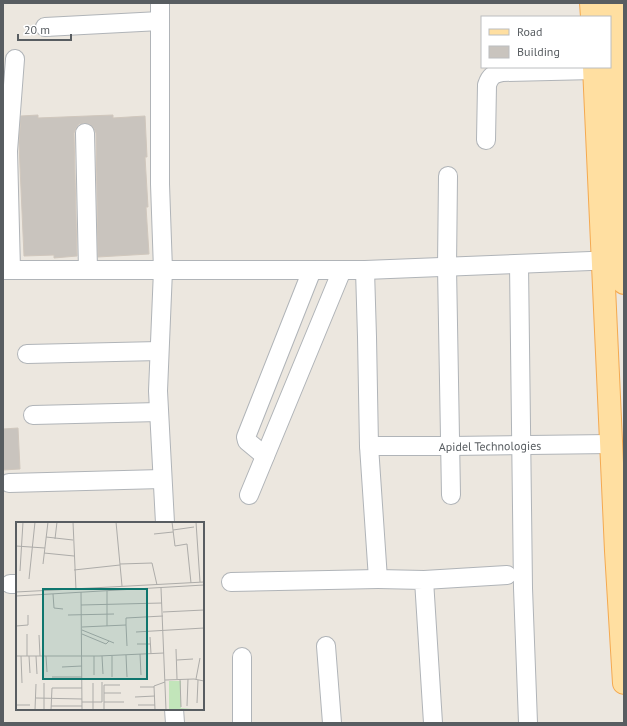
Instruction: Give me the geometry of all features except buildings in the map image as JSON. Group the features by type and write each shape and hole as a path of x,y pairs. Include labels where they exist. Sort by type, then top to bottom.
{"main road":[{"path":"591,3 592,16"},
{"path":"613,3 623,226 612,260 624,283"},
{"path":"594,68 612,260 611,444 620,551 624,683"}],"street":[{"path":"160,3 160,184 163,270 158,391 165,522"},
{"path":"45,27 160,21"},
{"path":"15,59 8,151 7,270 364,270 612,260"},
{"path":"486,140 487,85 489,78 495,74 503,72 594,68"},
{"path":"85,133 88,270"},
{"path":"448,176 447,267 451,495"},
{"path":"519,264 523,588 528,723"},
{"path":"265,456 247,442 246,435 312,270"},
{"path":"249,495 342,270"},
{"path":"364,270 369,446 378,579"},
{"path":"27,354 159,351"},
{"path":"33,415 159,412"},
{"name":"Apidel Technologies","path":"369,446 611,444"},
{"path":"9,483 162,479"},
{"path":"231,582 378,579 424,580 507,575"},
{"path":"424,580 433,723"},
{"path":"326,646 332,723"},
{"path":"242,657 242,723"},
{"path":"174,710 175,723"}]}
